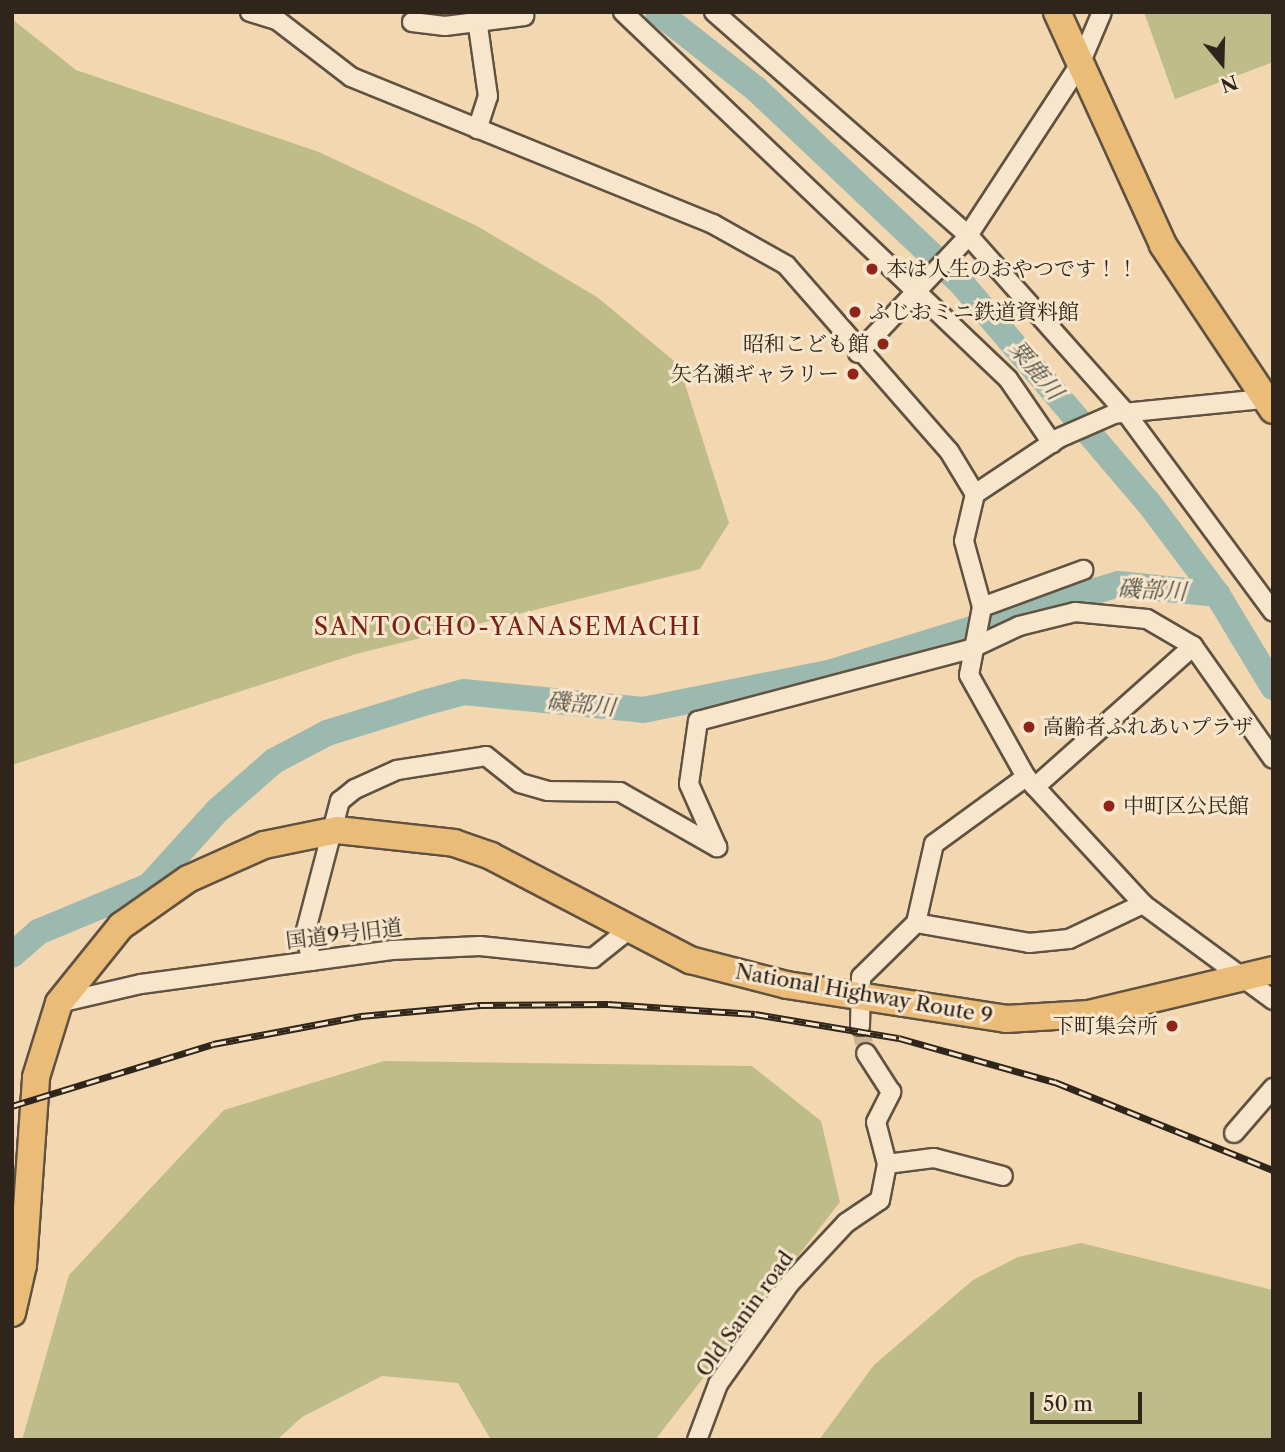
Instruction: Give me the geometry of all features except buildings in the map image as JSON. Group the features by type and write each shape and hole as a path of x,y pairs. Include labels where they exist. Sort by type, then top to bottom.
{"highway":[{"path":"1056,12 1163,245 1270,402"},
{"name":"National Highway Route 9","path":"12,1313 25,1243 36,1077 59,1003 121,926 188,879 252,849 337,830 416,836 491,856 627,931 738,975 856,996 1038,1019 1089,1014 1273,970"}],"street":[{"path":"250,12 277,20 351,77 713,224 786,265 858,353 949,451 975,494"},
{"path":"623,12 919,290 1007,379 1056,440"},
{"path":"714,12 967,237 1120,414 1273,612"},
{"path":"858,353 967,237 1080,64 1102,12"},
{"path":"412,22 524,16"},
{"path":"477,17 488,96 477,129"},
{"path":"1270,402 1120,414 1056,440 975,494 964,541 982,607 970,649 969,675 1030,782 1143,904 1240,979 1273,1000"},
{"path":"982,607 1083,570"},
{"path":"312,961 305,934 337,830 340,801 355,789 397,770 486,756 510,777 539,788 620,792 717,848 689,784 698,721 970,649 1019,626 1075,612 1147,620 1193,646 1273,759"},
{"path":"860,1026 856,996 877,956 916,923 934,844 1030,782 1193,646"},
{"path":"916,923 1029,943 1069,939 1143,904"},
{"name":"国道9号旧道","path":"59,1003 312,961 480,946 593,958 627,931"},
{"path":"866,1053 891,1092 876,1122 887,1164 934,1158 975,1164 1003,1176"},
{"path":"1234,1133 1273,1088"},
{"name":"Old Sanin road","path":"697,1440 718,1384 790,1283 846,1223 880,1199 887,1164"}],"shaded area":[{"path":"1144,12 1273,12 1273,62 1175,99"},
{"path":"12,19 76,70 319,152 477,226 597,297 679,365 729,523 700,569 356,654 12,765"},
{"path":"384,1061 752,1066 821,1121 840,1202 655,1440 491,1440 458,1383 382,1376 302,1417 277,1440 22,1440 69,1275 224,1110"},
{"path":"1081,1243 1273,1290 1273,1440 819,1440 874,1365 973,1280 1018,1257"}],"waterway":[{"name":"粟鹿川","path":"658,12 755,88 963,285 1148,502 1217,594 1273,687"},
{"name":"磯部川","path":"12,955 38,932 149,886 218,810 274,761 327,733 427,702 464,692 643,710 829,673 1118,584 1217,594"}],"tunnel":[{"path":"860,1026 866,1053"}],"railway":[{"path":"12,1106 213,1044 361,1016 480,1005 608,1004 755,1014 899,1038 1055,1082 1273,1170"}],"place":[{"name":"本は人生のおやつです！！","path":"872,269"},
{"name":"ふじおミニ鉄道資料館","path":"855,312"},
{"name":"昭和こども館","path":"883,344"},
{"name":"矢名瀬ギャラリー","path":"853,374"},
{"name":"高齢者ふれあいプラザ","path":"1029,727"},
{"name":"中町区公民館","path":"1109,806"},
{"name":"下町集会所","path":"1172,1026"}],"district":[{"name":"SANTOCHO-YANASEMACHI","path":"508,627"}]}
